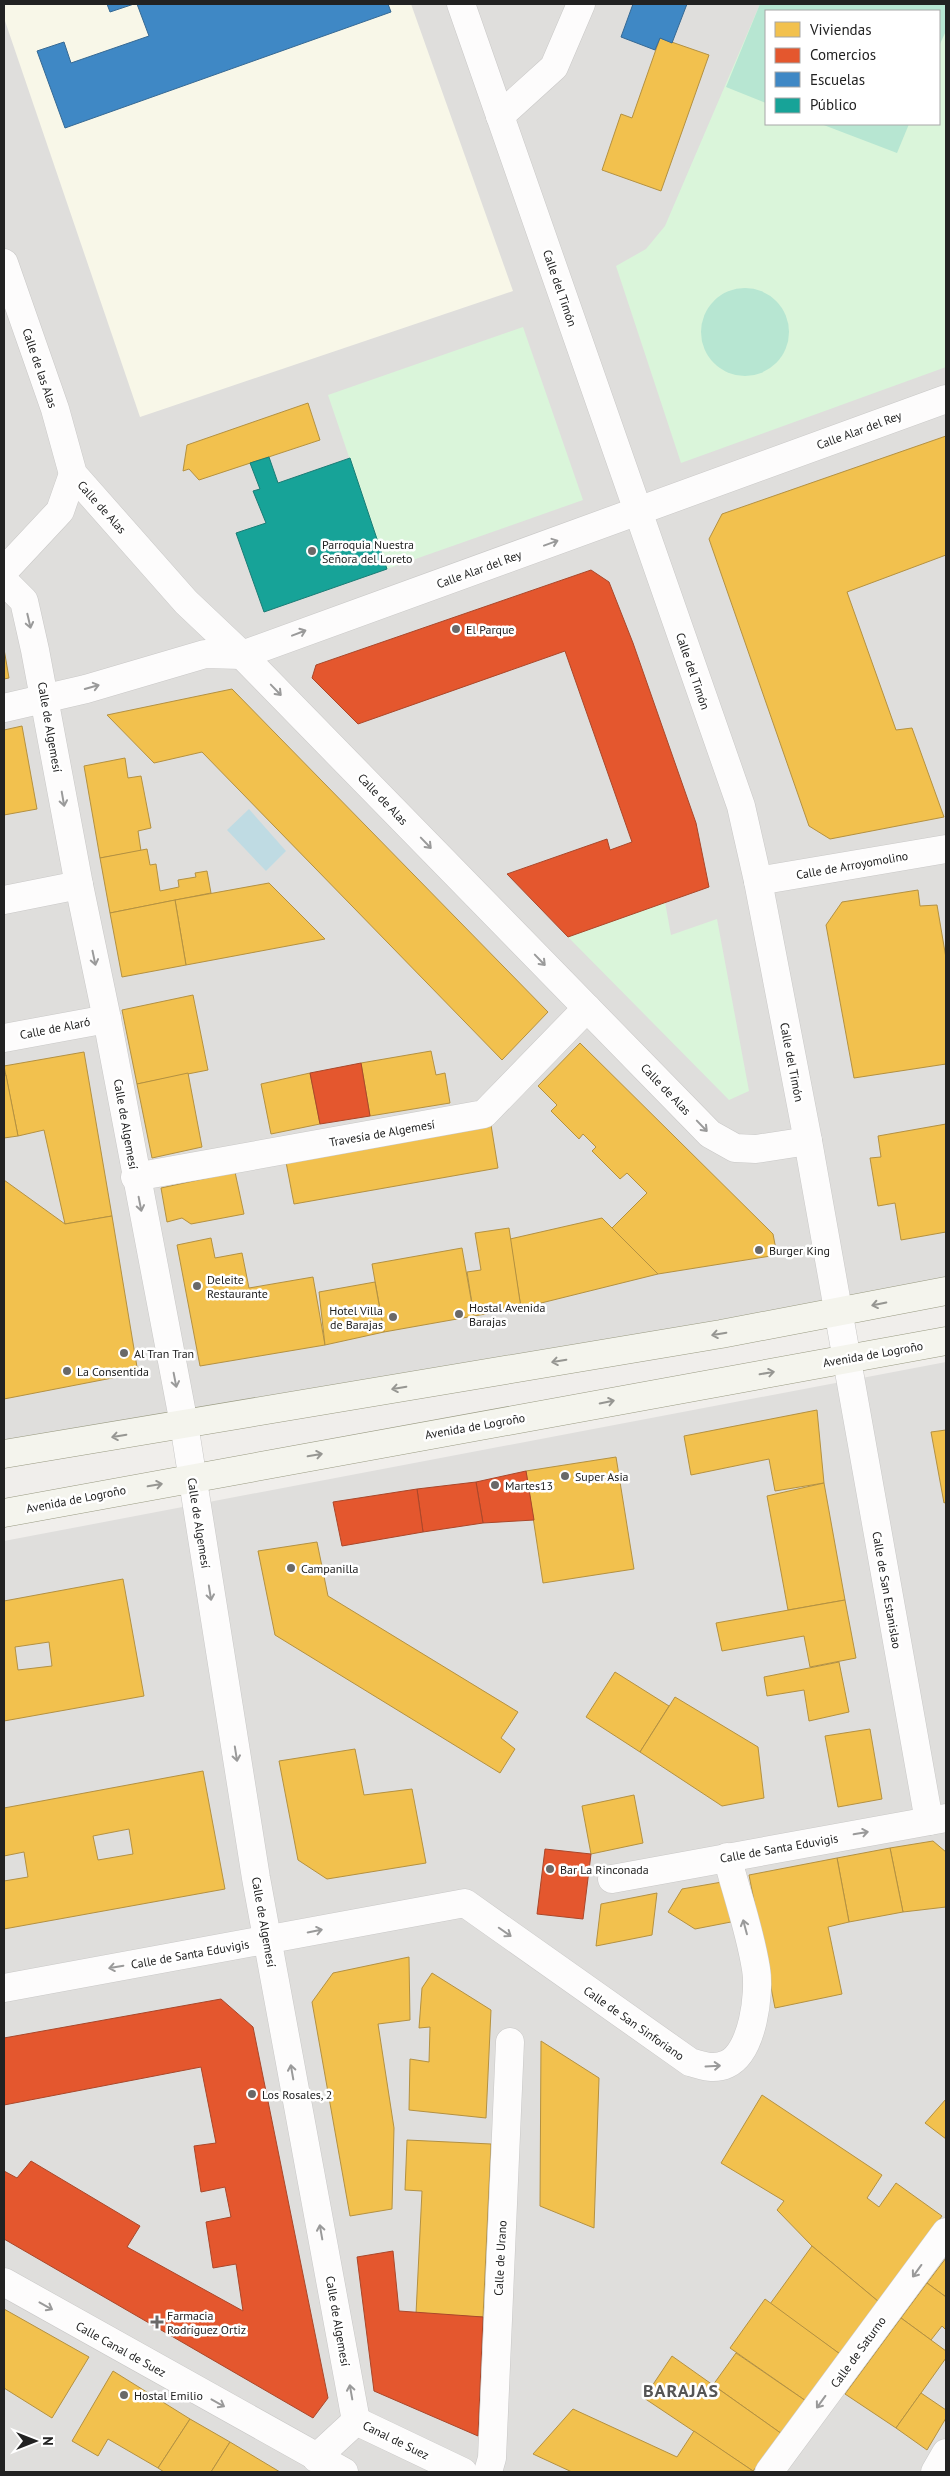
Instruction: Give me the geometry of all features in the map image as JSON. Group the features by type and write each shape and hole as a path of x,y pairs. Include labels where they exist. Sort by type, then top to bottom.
{"main road":[{"path":"4,1454 839,1313 946,1291"},
{"name":"Avenida de Logroño","path":"4,1513 946,1341"}],"street":[{"name":"Calle del Timón","path":"460,4 741,806 758,881 808,1141 847,1359"},
{"path":"500,116 554,67 581,4"},
{"name":"Calle de las Alas","path":"4,263 55,409 73,474"},
{"name":"Calle Alar del Rey","path":"4,708 45,699 205,654 242,655 946,399"},
{"name":"Calle de Alas","path":"4,571 60,511 73,474 186,602 242,655 710,1134 734,1148 756,1149 808,1141"},
{"name":"Calle de Algemesí","path":"4,581 24,601 45,699 79,885 107,1019 135,1178 184,1424 191,1478 268,1940 356,2421"},
{"name":"Calle de Arroyomolino","path":"758,881 946,849"},
{"path":"4,900 79,885"},
{"name":"Travesía de Algemesí","path":"135,1178 484,1114 586,1008"},
{"name":"Calle de Alaró","path":"4,1038 107,1019"},
{"name":"Calle de San Estanislao","path":"847,1359 938,1819"},
{"name":"Calle de Santa Eduvigis","path":"612,1879 938,1819"},
{"name":"Calle de San Sinforiano","path":"465,1903 690,2062 711,2068 728,2064 741,2050 751,2029 757,1999 756,1970 727,1857"},
{"name":"Calle de Santa Eduvigis","path":"4,1988 465,1903"},
{"name":"Calle de Urano","path":"488,2472 492,2458 510,2042"},
{"name":"Calle de Saturno","path":"769,2472 946,2232"},
{"name":"Calle Canal de Suez","path":"4,2282 344,2472"},
{"path":"316,2458 356,2421"},
{"name":"Canal de Suez","path":"356,2421 463,2472"},
{"path":"935,2472 946,2453"}],"shaded area":[{"path":"4,4 946,4 946,1292 4,1455"},
{"path":"4,4 411,4 513,291 140,417 4,18"},
{"path":"946,1362 946,2472 4,2472 4,1541"}],"green space":[{"path":"760,4 946,4 946,367 681,463 616,266 646,249 665,226"},
{"path":"760,4 946,4 946,31 940,44 940,10 765,10 765,103 726,87"},
{"path":"824,125 909,125 897,153"},
{"path":"745,288 762,291 770,295 782,307 786,315 789,332 786,349 782,357 770,369 762,373 745,376 728,373 720,369 708,357 704,349 701,332 704,315 708,307 720,295 728,291"},
{"path":"523,327 583,500 387,569 328,395"},
{"path":"665,902 671,935 717,919 749,1091 729,1100 568,937"}],"water":[{"path":"249,809 286,851 266,871 227,830"}],"building: Viviendas":[{"path":"660,38 709,55 661,191 602,170 621,114 632,118"},
{"path":"308,403 320,440 199,480 189,469 183,471 187,445"},
{"path":"946,436 946,555 847,592 896,730 912,728 944,817 830,839 809,826 709,539 722,514"},
{"path":"4,649 9,678 4,679"},
{"path":"232,689 548,1012 502,1060 202,752 154,763 107,715"},
{"path":"22,726 37,809 4,815 4,730"},
{"path":"125,758 128,778 141,776 151,828 138,831 141,851 100,858 84,766"},
{"path":"147,849 150,865 156,864 160,891 179,887 178,880 196,877 195,873 207,871 211,893 110,913 100,858"},
{"path":"269,883 325,939 186,965 175,900"},
{"path":"918,890 920,906 937,905 946,958 946,1064 854,1078 826,925 842,902"},
{"path":"175,900 186,965 122,977 110,913"},
{"path":"193,995 208,1070 137,1084 122,1010"},
{"path":"580,1043 773,1234 777,1255 658,1274 612,1228 647,1193 627,1173 620,1179 592,1151 596,1147 583,1134 579,1139 551,1111 557,1105 538,1086"},
{"path":"431,1051 436,1075 445,1073 450,1103 370,1116 361,1063"},
{"path":"84,1052 112,1216 65,1224 44,1130 18,1136 4,1066"},
{"path":"188,1073 202,1147 152,1158 137,1084"},
{"path":"310,1073 320,1124 271,1134 261,1084"},
{"path":"4,1075 6,1075 18,1136 4,1138"},
{"path":"946,1124 946,1232 901,1240 895,1203 878,1206 870,1158 881,1157 878,1136"},
{"path":"491,1125 498,1168 294,1204 286,1162"},
{"path":"235,1172 244,1214 191,1224 182,1218 167,1222 161,1188"},
{"path":"4,1180 65,1224 112,1216 138,1373 4,1399"},
{"path":"602,1218 658,1274 521,1308 510,1239"},
{"path":"509,1228 521,1308 474,1316 467,1272 481,1270 475,1233"},
{"path":"211,1238 215,1258 242,1253 249,1288 313,1277 325,1345 200,1366 177,1245"},
{"path":"462,1248 474,1316 384,1332 372,1264"},
{"path":"375,1282 384,1332 325,1345 319,1292"},
{"path":"817,1410 824,1483 775,1491 769,1459 691,1475 684,1436"},
{"path":"946,1430 946,1502 944,1503 931,1432"},
{"path":"616,1457 634,1569 543,1583 526,1471"},
{"path":"824,1483 845,1600 788,1610 767,1496"},
{"path":"317,1542 328,1596 518,1712 501,1738 515,1749 500,1773 275,1635 258,1551"},
{"path":"123,1579 144,1696 4,1721 4,1601","holes":["49,1642 52,1666 18,1670 15,1647"]},
{"path":"845,1600 856,1658 810,1667 804,1636 722,1651 716,1623"},
{"path":"839,1662 849,1712 809,1721 804,1690 767,1696 764,1677"},
{"path":"615,1672 669,1706 640,1752 586,1717"},
{"path":"675,1697 758,1747 764,1798 722,1806 640,1752"},
{"path":"870,1729 882,1799 838,1807 825,1736"},
{"path":"355,1749 364,1795 412,1789 426,1863 327,1879 298,1860 279,1761"},
{"path":"203,1771 225,1889 4,1929 4,1881 28,1877 24,1852 4,1856 4,1808","holes":["129,1829 133,1854 98,1860 93,1836"]},
{"path":"634,1795 643,1843 591,1854 582,1806"},
{"path":"933,1841 946,1852 946,1907 903,1912 890,1848"},
{"path":"890,1848 903,1912 849,1922 837,1858"},
{"path":"837,1858 849,1922 828,1927 842,1994 775,2008 749,1875"},
{"path":"722,1882 731,1922 695,1929 668,1912 682,1889"},
{"path":"657,1893 652,1935 596,1946 601,1904"},
{"path":"409,1957 410,2020 378,2024 394,2128 392,2209 350,2216 312,2002 333,1973"},
{"path":"432,1973 491,2010 486,2118 409,2110 410,2059 429,2062 430,2027 419,2028 422,1988"},
{"path":"541,2041 599,2078 594,2228 540,2206"},
{"path":"762,2095 882,2175 867,2198 879,2207 896,2183 942,2216 879,2302 812,2246 777,2210 784,2201 721,2163"},
{"path":"946,2099 946,2139 925,2123"},
{"path":"407,2140 491,2144 483,2317 416,2314 422,2191 405,2190"},
{"path":"812,2246 879,2302 840,2354 770,2304"},
{"path":"946,2258 946,2297 927,2283"},
{"path":"927,2283 946,2297 946,2330 942,2326 931,2340 901,2318"},
{"path":"765,2299 840,2354 806,2401 730,2348"},
{"path":"4,2309 89,2357 52,2418 4,2388"},
{"path":"901,2318 946,2351 946,2358 896,2428 845,2394"},
{"path":"736,2353 806,2401 782,2434 713,2385"},
{"path":"672,2356 782,2434 753,2471 644,2398"},
{"path":"113,2371 190,2419 158,2468 108,2439 98,2456 72,2441"},
{"path":"921,2393 946,2410 946,2418 927,2450 896,2428"},
{"path":"573,2409 677,2457 694,2431 753,2471 572,2472 533,2454"},
{"path":"190,2419 230,2442 211,2472 164,2472 158,2468"},
{"path":"230,2442 280,2472 211,2472"}],"building: Comercios":[{"path":"591,570 609,582 633,643 696,823 709,887 568,937 507,874 607,839 610,850 632,842 565,651 358,724 312,678 316,665"},
{"path":"361,1063 370,1116 320,1124 310,1073"},
{"path":"526,1471 534,1520 483,1523 476,1482"},
{"path":"476,1482 483,1523 423,1532 417,1489"},
{"path":"417,1489 423,1532 342,1546 333,1502"},
{"path":"545,1849 591,1854 583,1919 537,1914"},
{"path":"221,1999 253,2027 328,2398 313,2418 4,2239 4,2171 17,2178 31,2161 140,2226 127,2247 243,2311 236,2264 213,2268 206,2222 231,2217 225,2187 201,2192 194,2146 216,2143 201,2067 4,2105 4,2038"},
{"path":"393,2251 399,2311 483,2317 478,2436 374,2391 357,2257"}],"building: Escuelas":[{"path":"107,4 134,4 110,12"},
{"path":"137,4 388,4 391,12 65,128 37,51 64,42 71,63 149,36"},
{"path":"633,4 687,4 672,43 660,38 655,50 621,37"}],"building: Público":[{"name":"Parroquia Nuestra Señora del Loreto","path":"269,457 278,483 350,458 387,569 264,612 236,533 266,523 253,491 260,489 250,463"}],"place":[{"name":"Parroquia Nuestra Señora del Loreto","path":"312,551"},
{"name":"El Parque","path":"456,629"},
{"name":"Burger King","path":"759,1250"},
{"name":"Deleite Restaurante","path":"197,1286"},
{"name":"Hostal Avenida Barajas","path":"459,1314"},
{"name":"Hotel Villa de Barajas","path":"393,1317"},
{"name":"Al Tran Tran","path":"124,1353"},
{"name":"La Consentida","path":"67,1371"},
{"name":"Super Asia","path":"565,1476"},
{"name":"Martes13","path":"495,1485"},
{"name":"Campanilla","path":"291,1568"},
{"name":"Bar La Rinconada","path":"550,1869"},
{"name":"Los Rosales, 2","path":"252,2094"},
{"name":"Farmacia Rodríguez Ortiz","path":"157,2322"},
{"name":"Hostal Emilio","path":"124,2395"}],"district":[{"name":"BARAJAS","path":"681,2390"}]}
